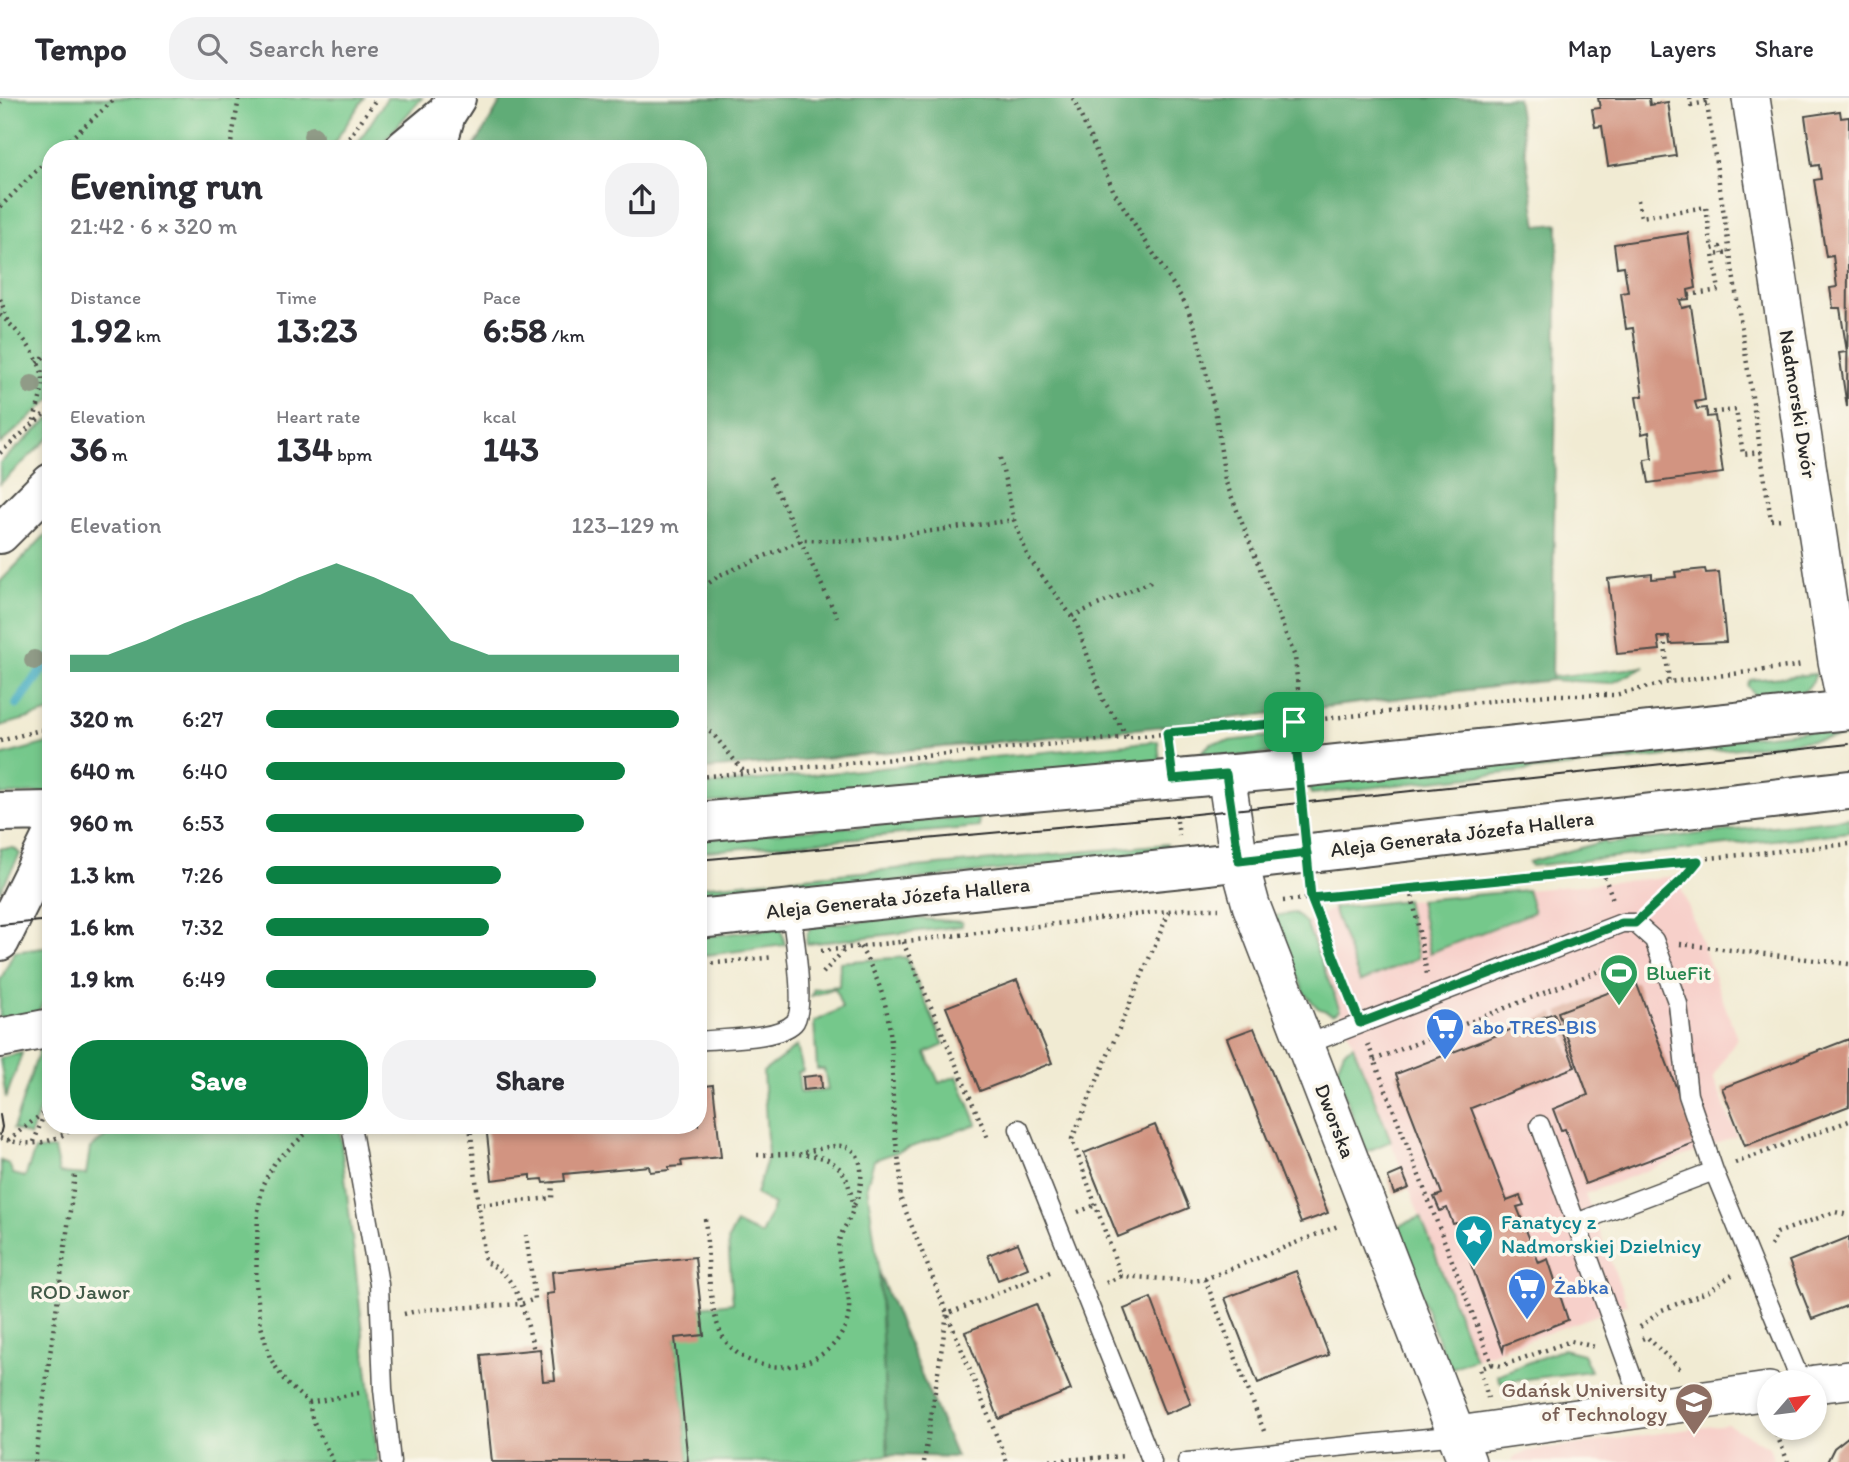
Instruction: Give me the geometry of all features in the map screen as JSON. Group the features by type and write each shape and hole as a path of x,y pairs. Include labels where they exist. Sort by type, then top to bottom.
{"street":[{"name":"Nadmorski Dwór","path":"1751,98 1837,661 1848,715"},
{"path":"417,140 446,120"},
{"path":"0,534 42,493"},
{"path":"707,821 1848,715"},
{"name":"Dworska","path":"1226,774 1239,861 1261,933 1463,1448"},
{"name":"Aleja Generała Józefa Hallera","path":"707,918 1182,868 1849,790"},
{"path":"0,812 42,811"},
{"path":"4,918 42,853"},
{"path":"0,1038 42,1030"},
{"path":"1827,1383 1849,1380"},
{"path":"1463,1448 1644,1409 1757,1393"}],"lane":[{"path":"707,1040 776,1032 798,1018 791,909"},
{"path":"1306,1045 1622,923 1635,923 1654,940 1678,1004 1688,1095 1714,1171 1796,1370"},
{"path":"1540,1125 1644,1409"},
{"path":"1019,1129 1152,1462"},
{"path":"352,1134 374,1252 382,1320 380,1345 391,1462"},
{"path":"1576,1223 1714,1171"},
{"path":"1187,1462 1463,1448"}],"path":[{"path":"0,104 1,98"},
{"path":"69,140 116,98"},
{"path":"232,140 239,98"},
{"path":"347,140 377,98"},
{"path":"1073,98 1114,192 1185,303 1196,330 1216,415 1229,493 1288,632 1295,657 1301,722"},
{"path":"1690,98 1691,105 1707,100 1771,520 1791,517"},
{"path":"0,207 42,165"},
{"path":"1638,200 1641,217 1706,207 1712,249 1720,247 1722,254"},
{"path":"1689,295 1718,290 1713,255 1730,253"},
{"path":"0,299 9,323"},
{"path":"0,314 37,363 42,378"},
{"path":"37,363 42,359"},
{"path":"33,424 42,385"},
{"path":"1706,413 1736,410 1743,454 1761,452"},
{"path":"0,453 42,416"},
{"path":"1000,458 1014,520 1028,557 1072,616 1102,700 1128,737"},
{"path":"770,477 803,540 837,617"},
{"path":"707,584 720,575 803,540 856,541 1014,520"},
{"path":"1072,616 1153,581"},
{"path":"1664,636 1669,682"},
{"path":"707,777 1301,722 1547,695 1615,695 1669,682 1837,661"},
{"path":"1294,722 1299,768"},
{"path":"0,741 42,729"},
{"path":"707,730 745,774"},
{"path":"1167,733 1185,909"},
{"path":"1311,898 1849,844"},
{"path":"1307,853 1311,898 1492,1364"},
{"path":"1635,923 1683,879 1698,861"},
{"path":"1411,889 1431,996"},
{"path":"883,944 1185,909 1229,908"},
{"path":"1169,911 1072,1139 1121,1276 1193,1281 1205,1279 1338,1226"},
{"path":"1654,940 1849,964"},
{"path":"903,942 989,1141"},
{"path":"860,947 884,991 891,1028 895,1135 903,1175 900,1197 1007,1462"},
{"path":"7,1140 42,1114"},
{"path":"34,1142 42,1118"},
{"path":"1750,1158 1849,1121"},
{"path":"0,1138 46,1144 67,1134"},
{"path":"305,1134 286,1150 268,1173 258,1211 259,1308 270,1358 286,1383 309,1403 312,1418 333,1462"},
{"path":"471,1134 485,1262 505,1272 521,1304 534,1350"},
{"path":"705,1219 714,1306 720,1331 728,1343 750,1362 786,1368 812,1360 827,1350 845,1326 850,1301 841,1272 838,1239 859,1196 861,1178 855,1153 850,1148 838,1146 801,1153 753,1156"},
{"path":"801,1153 825,1159 840,1168 846,1178 853,1206"},
{"path":"35,1462 75,1175"},
{"path":"477,1205 552,1198 553,1182"},
{"path":"1768,1251 1777,1233 1835,1212 1849,1215"},
{"path":"382,1320 421,1310 521,1304 534,1299 526,1235"},
{"path":"947,1314 1052,1271"},
{"path":"1662,1310 1709,1291 1726,1278"},
{"path":"1205,1279 1268,1443"},
{"path":"924,1462 947,1314"},
{"path":"1487,1395 1480,1369 1492,1364 1501,1366 1571,1341 1596,1347 1600,1357"},
{"path":"309,1403 383,1389"},
{"path":"1779,1440 1787,1462"}],"shaded area":[{"path":"1677,876 1737,1038 1713,1077 1737,1136 1585,1194 1627,1304 1475,1359 1306,923 1333,908"},
{"name":"Gdańsk University of Technology","path":"1727,1424 1769,1447 1774,1462 1511,1462 1528,1451"}],"green space":[{"path":"0,98 364,98 336,140 42,140 42,407 0,444"},
{"path":"387,98 422,98 385,140 360,140"},
{"path":"503,98 1517,98 1537,226 1558,224 1552,680 1166,726 707,769 707,140 478,140"},
{"path":"42,425 42,444 0,484 0,463"},
{"path":"42,538 42,714 0,726 0,582"},
{"path":"1645,667 1612,683 1552,680 1551,677"},
{"path":"1816,674 1812,683 1801,694 1761,704 1747,685 1750,680"},
{"path":"1834,728 1842,737 1311,794 1309,784"},
{"path":"1272,736 1274,753 1194,760 1211,743"},
{"path":"1158,741 1160,762 707,803 707,785"},
{"path":"42,744 42,793 0,795 0,756"},
{"path":"978,816 979,827 707,851 707,838"},
{"path":"1849,818 1849,832 1531,866 1529,862 1605,841 1605,844"},
{"path":"1167,844 1168,852 707,902 707,886"},
{"path":"0,848 14,848 20,854 0,891"},
{"path":"1527,890 1534,912 1430,953 1419,900"},
{"path":"1406,900 1418,958 1360,982 1333,908"},
{"path":"1295,913 1306,923 1340,1010 1333,1014 1318,1008 1305,994 1273,916"},
{"path":"897,917 962,922 962,926 806,944 807,934 813,926"},
{"path":"781,928 785,945 707,955 707,936"},
{"path":"42,948 42,1005 37,1014 0,1021 0,981 14,952"},
{"path":"906,957 944,1045 926,1053 939,1083 957,1076 977,1124 874,1160 867,1185 879,1274 888,1455 837,1462 688,1462 675,1338 701,1307 733,1303 728,1240 736,1224 761,1235 774,1205 756,1194 768,1156 763,1072 797,1046 803,1071 798,1072 800,1093 828,1090 824,1069 817,1069 814,1022 842,1008 835,988 811,996 814,989 839,986 840,962"},
{"path":"1353,1045 1391,1141 1366,1152 1336,1071 1344,1051"},
{"path":"40,1048 42,1103 30,1136 13,1129"},
{"path":"22,1053 6,1098 0,1058"},
{"name":"ROD Jawor","path":"110,1134 340,1134 378,1462 0,1462 1,1161 9,1164 13,1174 25,1177 35,1150 54,1149 59,1173 86,1175 90,1148"},
{"path":"1421,1217 1475,1359 1449,1369 1395,1227"},
{"path":"879,1274 956,1457 888,1455"},
{"path":"1563,1349 1583,1354 1591,1371 1500,1382 1497,1375"}],"building":[{"path":"1598,98 1649,98 1650,105 1668,102 1676,156 1608,166 1602,126 1595,127 1592,109 1600,108"},
{"path":"1840,111 1841,118 1849,117 1847,407 1839,353 1847,352 1840,308 1833,308 1830,288 1837,287 1833,256 1826,257 1814,180 1821,179 1819,165 1812,166 1805,116"},
{"path":"1688,233 1696,288 1688,290 1689,299 1680,300 1682,308 1691,306 1705,400 1695,402 1697,409 1706,408 1707,417 1715,416 1723,473 1649,483 1645,460 1652,459 1649,432 1642,434 1636,397 1643,396 1633,328 1626,329 1621,293 1628,292 1624,266 1617,267 1614,244"},
{"path":"1705,569 1706,573 1719,572 1726,642 1670,644 1669,636 1658,637 1660,650 1617,654 1608,579 1652,574 1652,579 1676,577 1675,572"},
{"path":"1017,980 1052,1063 980,1091 946,1007"},
{"path":"1636,982 1697,1142 1585,1184 1565,1129 1561,1130 1553,1109 1588,1095 1558,1012"},
{"path":"1554,1013 1575,1067 1471,1108 1507,1201 1520,1196 1524,1205 1517,1207 1539,1263 1548,1259 1568,1320 1504,1345 1503,1351 1456,1223 1453,1224 1447,1208 1440,1211 1434,1197 1442,1194 1396,1074"},
{"path":"1254,1028 1328,1213 1301,1223 1227,1038"},
{"path":"1849,1039 1849,1106 1745,1146 1722,1088"},
{"path":"821,1075 822,1088 804,1090 803,1077"},
{"path":"713,1085 721,1157 681,1161 682,1166 669,1167 669,1170 650,1172 649,1166 564,1174 565,1181 544,1183 543,1179 531,1180 531,1175 492,1180 487,1134 707,1134 707,1086"},
{"path":"1155,1125 1189,1208 1118,1237 1084,1153"},
{"path":"1402,1171 1409,1188 1394,1194 1388,1177"},
{"path":"1849,1237 1849,1305 1812,1319 1789,1261"},
{"path":"1018,1243 1028,1268 998,1280 988,1255"},
{"path":"695,1257 704,1335 675,1338 688,1462 492,1462 481,1355 540,1349 543,1381 555,1380 546,1294 554,1293 552,1272"},
{"path":"1296,1271 1329,1355 1258,1383 1225,1298"},
{"path":"1151,1298 1191,1404 1165,1414 1124,1309"},
{"path":"1036,1304 1071,1390 999,1419 965,1332"},
{"path":"1849,1436 1849,1462 1827,1462 1834,1448"}],"waterway":[{"path":"17,704 42,669"}],"tram line":[{"path":"707,859 1177,816 1849,744"},
{"path":"0,925 42,921"},
{"path":"0,1115 0,1135"}],"place":[{"name":"BlueFit","path":"1619,1007"},
{"name":"abo TRES-BIS","path":"1445,1061"},
{"name":"Fanatycy z Nadmorskiej Dzielnicy","path":"1474,1268"},
{"name":"Żabka","path":"1527,1321"},
{"name":"Gdańsk University of Technology","path":"1694,1436"}],"route":[{"path":"1294,722 1167,733 1173,779 1226,774 1239,861 1307,853 1311,898 1698,861 1683,879 1635,923 1622,923 1360,1023 1311,898 1294,722"}]}
